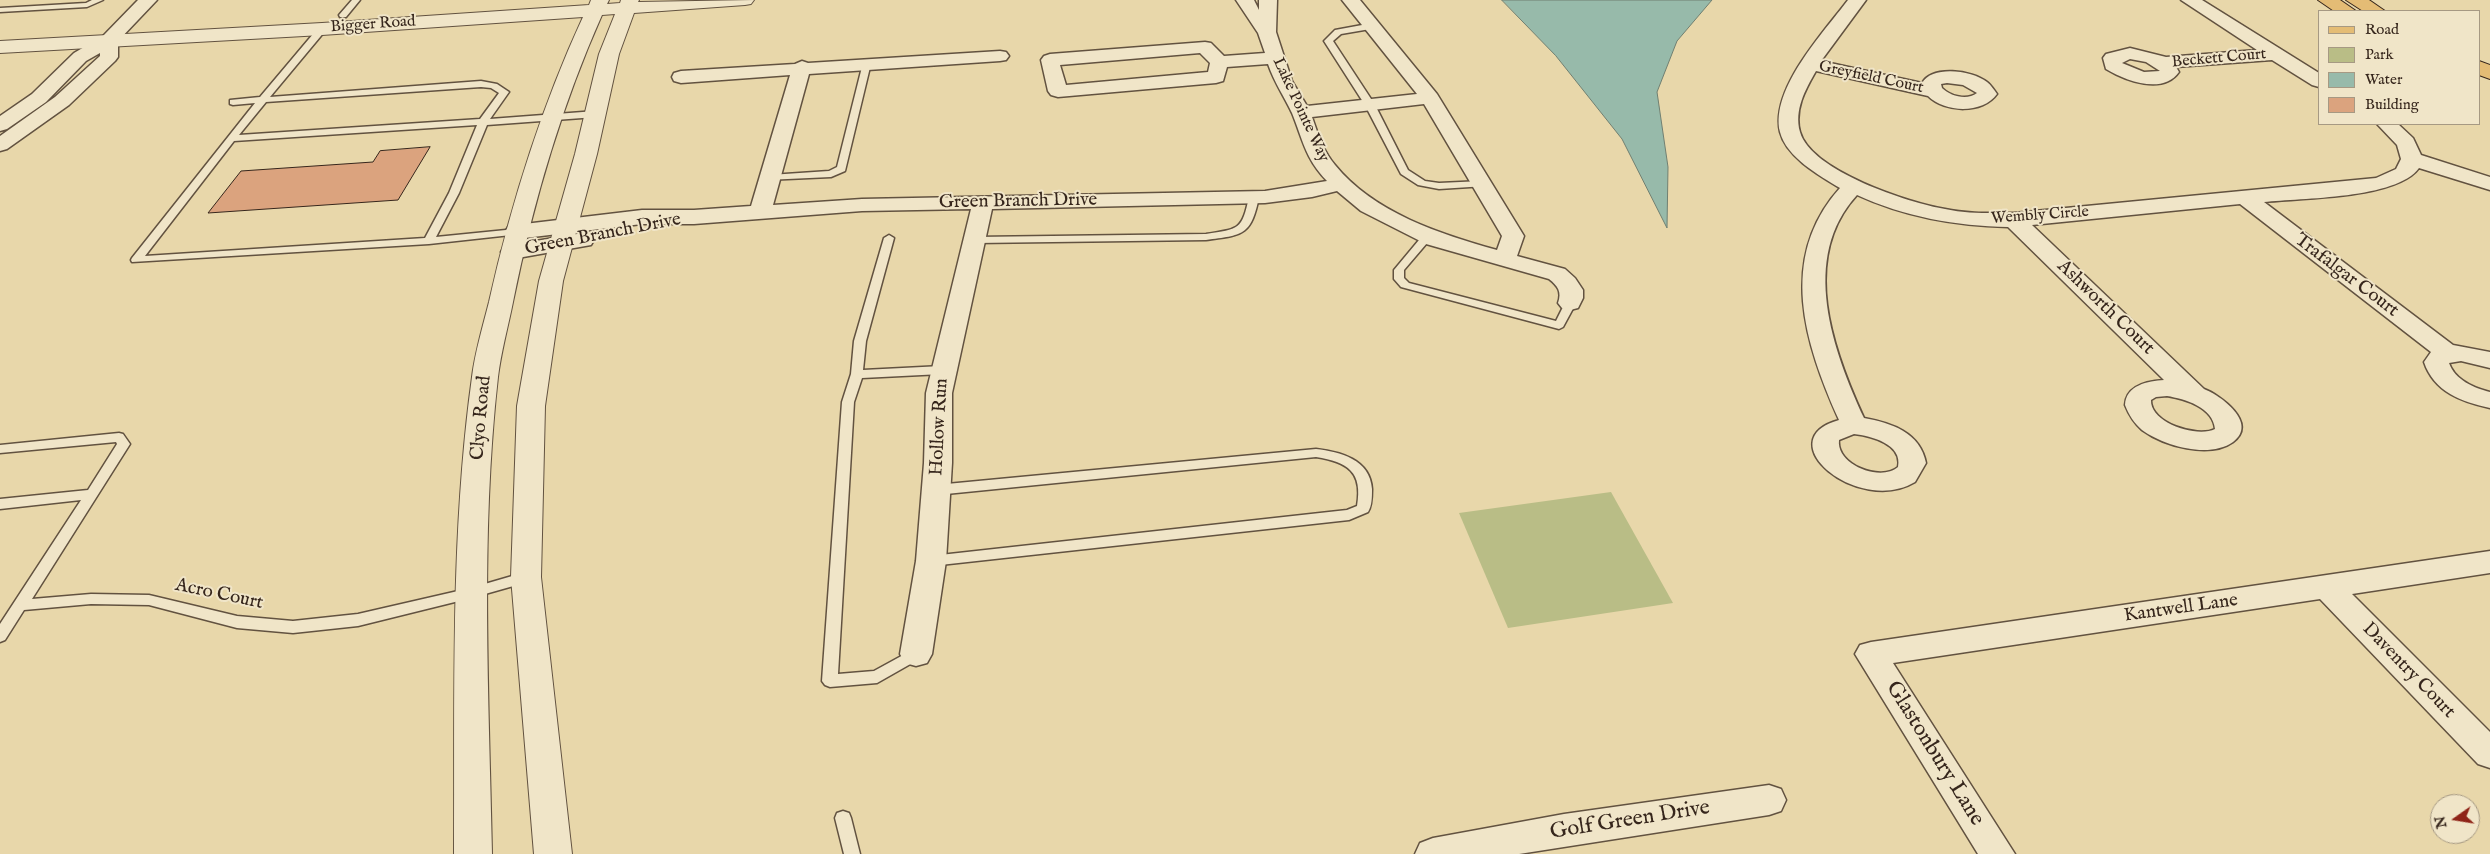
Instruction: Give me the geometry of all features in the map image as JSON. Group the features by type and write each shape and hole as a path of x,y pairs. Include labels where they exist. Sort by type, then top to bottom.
{"main road":[{"path":"2327,0 2345,10"},
{"path":"2355,0 2374,10"}],"street":[{"path":"0,125 38,98 80,57 114,34 148,0"},
{"name":"Bigger Road","path":"0,48 114,34 343,14 562,0"},
{"name":"Bigger Road","path":"0,37 322,29 599,5 745,0"},
{"name":"Lake Pointe Way","path":"1245,0 1247,6 1267,32"},
{"name":"Lake Pointe Way","path":"1268,0 1267,32 1283,81 1301,112 1312,145 1326,168 1341,184 1369,206 1428,236 1504,260 1546,268 1558,274 1565,279 1571,288 1572,296 1570,303"},
{"path":"1352,0 1430,98 1513,236 1504,260"},
{"name":"Wembly Circle","path":"1857,0 1817,50 1788,112 1790,130 1800,149 1812,161 1853,187 1884,200 1945,216 1981,220 2014,220 2379,184 2404,174 2410,168 2412,160"},
{"path":"2190,0 2318,80"},
{"path":"553,854 526,577 530,406 551,281 596,114 609,54 629,4"},
{"name":"Clyo Road","path":"473,854 471,593 473,527 485,376 514,242 551,118 574,58 599,5"},
{"path":"0,145 62,101 109,56 114,34"},
{"path":"1205,47 1219,62 1216,77 1058,91 1050,60 1205,47"},
{"name":"Beckett Court","path":"2164,64 2274,54"},
{"path":"681,76 1000,56"},
{"path":"1219,62 1274,58"},
{"name":"Greyfield Court","path":"1810,64 1902,86 1933,91"},
{"path":"760,212 802,67"},
{"path":"1301,112 1430,98"},
{"path":"2388,125 2408,145 2412,160 2490,184"},
{"name":"Green Branch Drive","path":"514,242 563,235 639,231 694,218 760,212 862,205 1254,198 1291,195 1341,184"},
{"path":"1853,187 1838,201 1820,240 1813,277 1813,307 1818,335 1828,368 1854,425"},
{"name":"Trafalgar Court","path":"2244,197 2449,354"},
{"name":"Hollow Run","path":"916,654 931,561 936,490 939,393 942,370 976,240 983,203"},
{"name":"Ashworth Court","path":"2014,220 2196,396"},
{"path":"2490,360 2474,355 2449,354 2440,357 2436,362 2438,370 2444,378 2470,394 2490,400"},
{"name":"Kantwell Lane","path":"1871,654 2490,562"},
{"name":"Daventry Court","path":"2326,587 2490,754"},
{"name":"Glastonbury Lane","path":"1871,654 1997,854"},
{"name":"Golf Green Drive","path":"1432,854 1468,852 1564,830 1768,800"}],"lane":[{"path":"0,10 87,5 99,0"},
{"path":"343,14 356,0"},
{"path":"1373,26 1338,32 1328,41 1370,105 1404,172 1422,183 1439,186 1482,184"},
{"path":"322,29 231,138 136,260 429,240 514,242"},
{"path":"770,178 831,174 842,169 867,63"},
{"path":"233,102 481,84 494,86 504,92 483,122 454,193 429,240"},
{"path":"231,138 596,114"},
{"path":"976,240 1206,237 1224,235 1239,230 1248,223 1254,198"},
{"path":"1428,236 1399,270 1399,279 1404,285 1560,325 1570,303"},
{"path":"889,238 860,341 857,374 848,402 830,681 877,677 916,654"},
{"path":"857,374 942,370"},
{"path":"0,449 119,437 124,444 0,636"},
{"path":"931,561 1349,515 1363,509 1366,483 1361,471 1349,461 1338,455 1316,453 936,490"},
{"path":"0,504 92,494"},
{"name":"Acro Court","path":"20,605 92,599 149,600 236,622 294,627 358,620 471,593 526,577"},
{"path":"843,818 852,854"}],"green space":[{"path":"1611,492 1673,603 1508,628 1459,513"}],"water":[{"path":"1502,0 1712,0 1677,41 1657,92 1668,167 1667,228 1622,139 1556,56"}],"building":[{"path":"430,147 398,200 208,213 241,171 373,162 380,151"}]}
